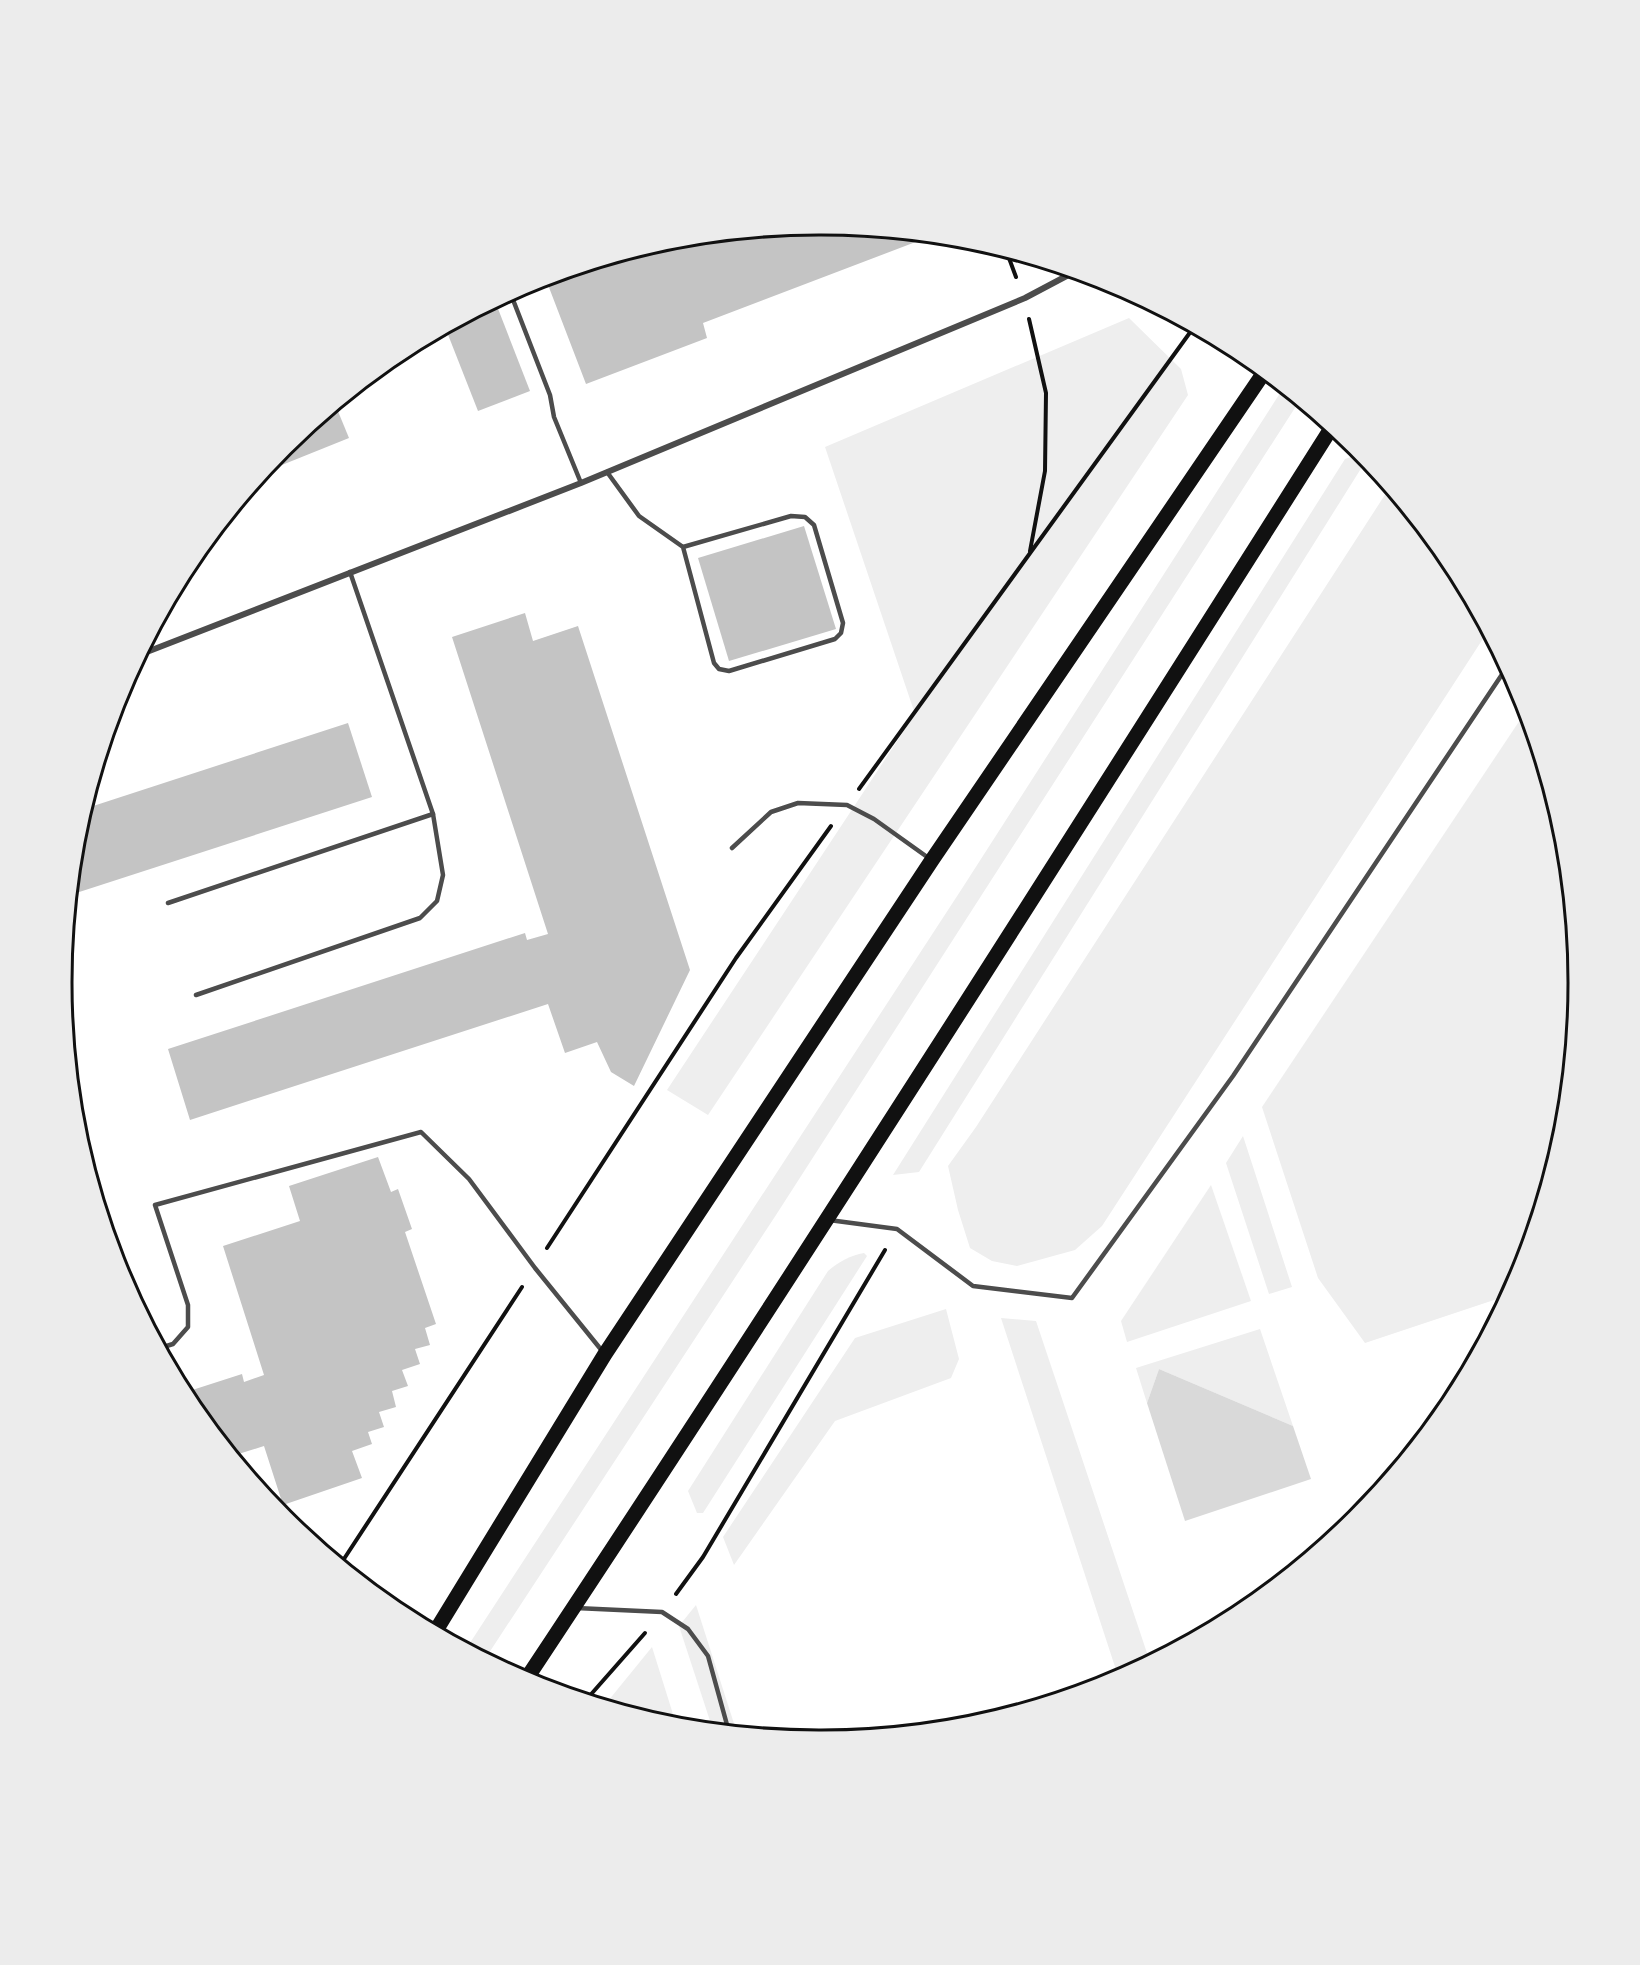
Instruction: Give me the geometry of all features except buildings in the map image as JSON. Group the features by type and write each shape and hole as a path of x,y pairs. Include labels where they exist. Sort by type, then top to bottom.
{"main road":[{"path":"439,1626 605,1354 932,860 1260,378"},
{"path":"531,1672 665,1471 971,997 1328,434"}],"street":[{"path":"150,651 581,483 1025,298 1067,277"}],"lane":[{"path":"513,301 550,395 554,417 581,483"},
{"path":"607,472 639,516 683,547 714,663 719,669 729,671 835,639 841,633 843,623 814,525 805,517 792,516 683,547"},
{"path":"196,995 420,918 437,901 443,875 433,814 350,572"},
{"path":"826,1219 897,1229 973,1286 1072,1298 1233,1076 1502,675"},
{"path":"732,848 771,812 798,803 847,805 874,819 932,860"},
{"path":"168,903 433,814"},
{"path":"166,1346 172,1344 188,1327 188,1305 155,1205 421,1132 469,1179 535,1268 605,1354"},
{"path":"573,1608 662,1612 688,1629 708,1656 727,1725"}],"path":[{"path":"1010,259 1025,298 1046,393 1045,471 1030,553"},
{"path":"344,1559 736,958 1190,333"},
{"path":"591,1694 662,1612 704,1557 897,1229"}],"shaded area":[{"path":"1129,318 1181,369 1188,395 708,1115 667,1090 915,714 825,447"},
{"path":"1280,393 1296,406 776,1215 489,1653 470,1643 963,887"},
{"path":"1352,457 1362,467 919,1172 893,1175 1345,459"},
{"path":"1386,494 1442,567 1484,638 1102,1226 1075,1250 1017,1266 992,1261 970,1248 948,1166 976,1127"},
{"path":"1520,720 1543,789 1554,837 1562,885 1568,982 1562,1080 1554,1128 1543,1176 1528,1223 1497,1299 1365,1343 1318,1278 1262,1107"},
{"path":"1243,1136 1292,1287 1269,1294 1226,1163"},
{"path":"1211,1185 1251,1301 1127,1342 1121,1321"},
{"path":"864,1253 867,1256 703,1513 697,1513 688,1491 828,1271 845,1259"},
{"path":"946,1309 959,1359 951,1378 835,1421 734,1565 723,1537 855,1338"},
{"path":"1001,1318 1036,1321 1148,1655 1116,1669"},
{"path":"1260,1329 1293,1426 1159,1369 1147,1403 1136,1368"},
{"path":"1159,1369 1293,1426 1311,1479 1185,1521 1147,1403"},
{"path":"696,1605 735,1725 710,1722 679,1626"},
{"path":"652,1647 674,1716 609,1700"}]}
